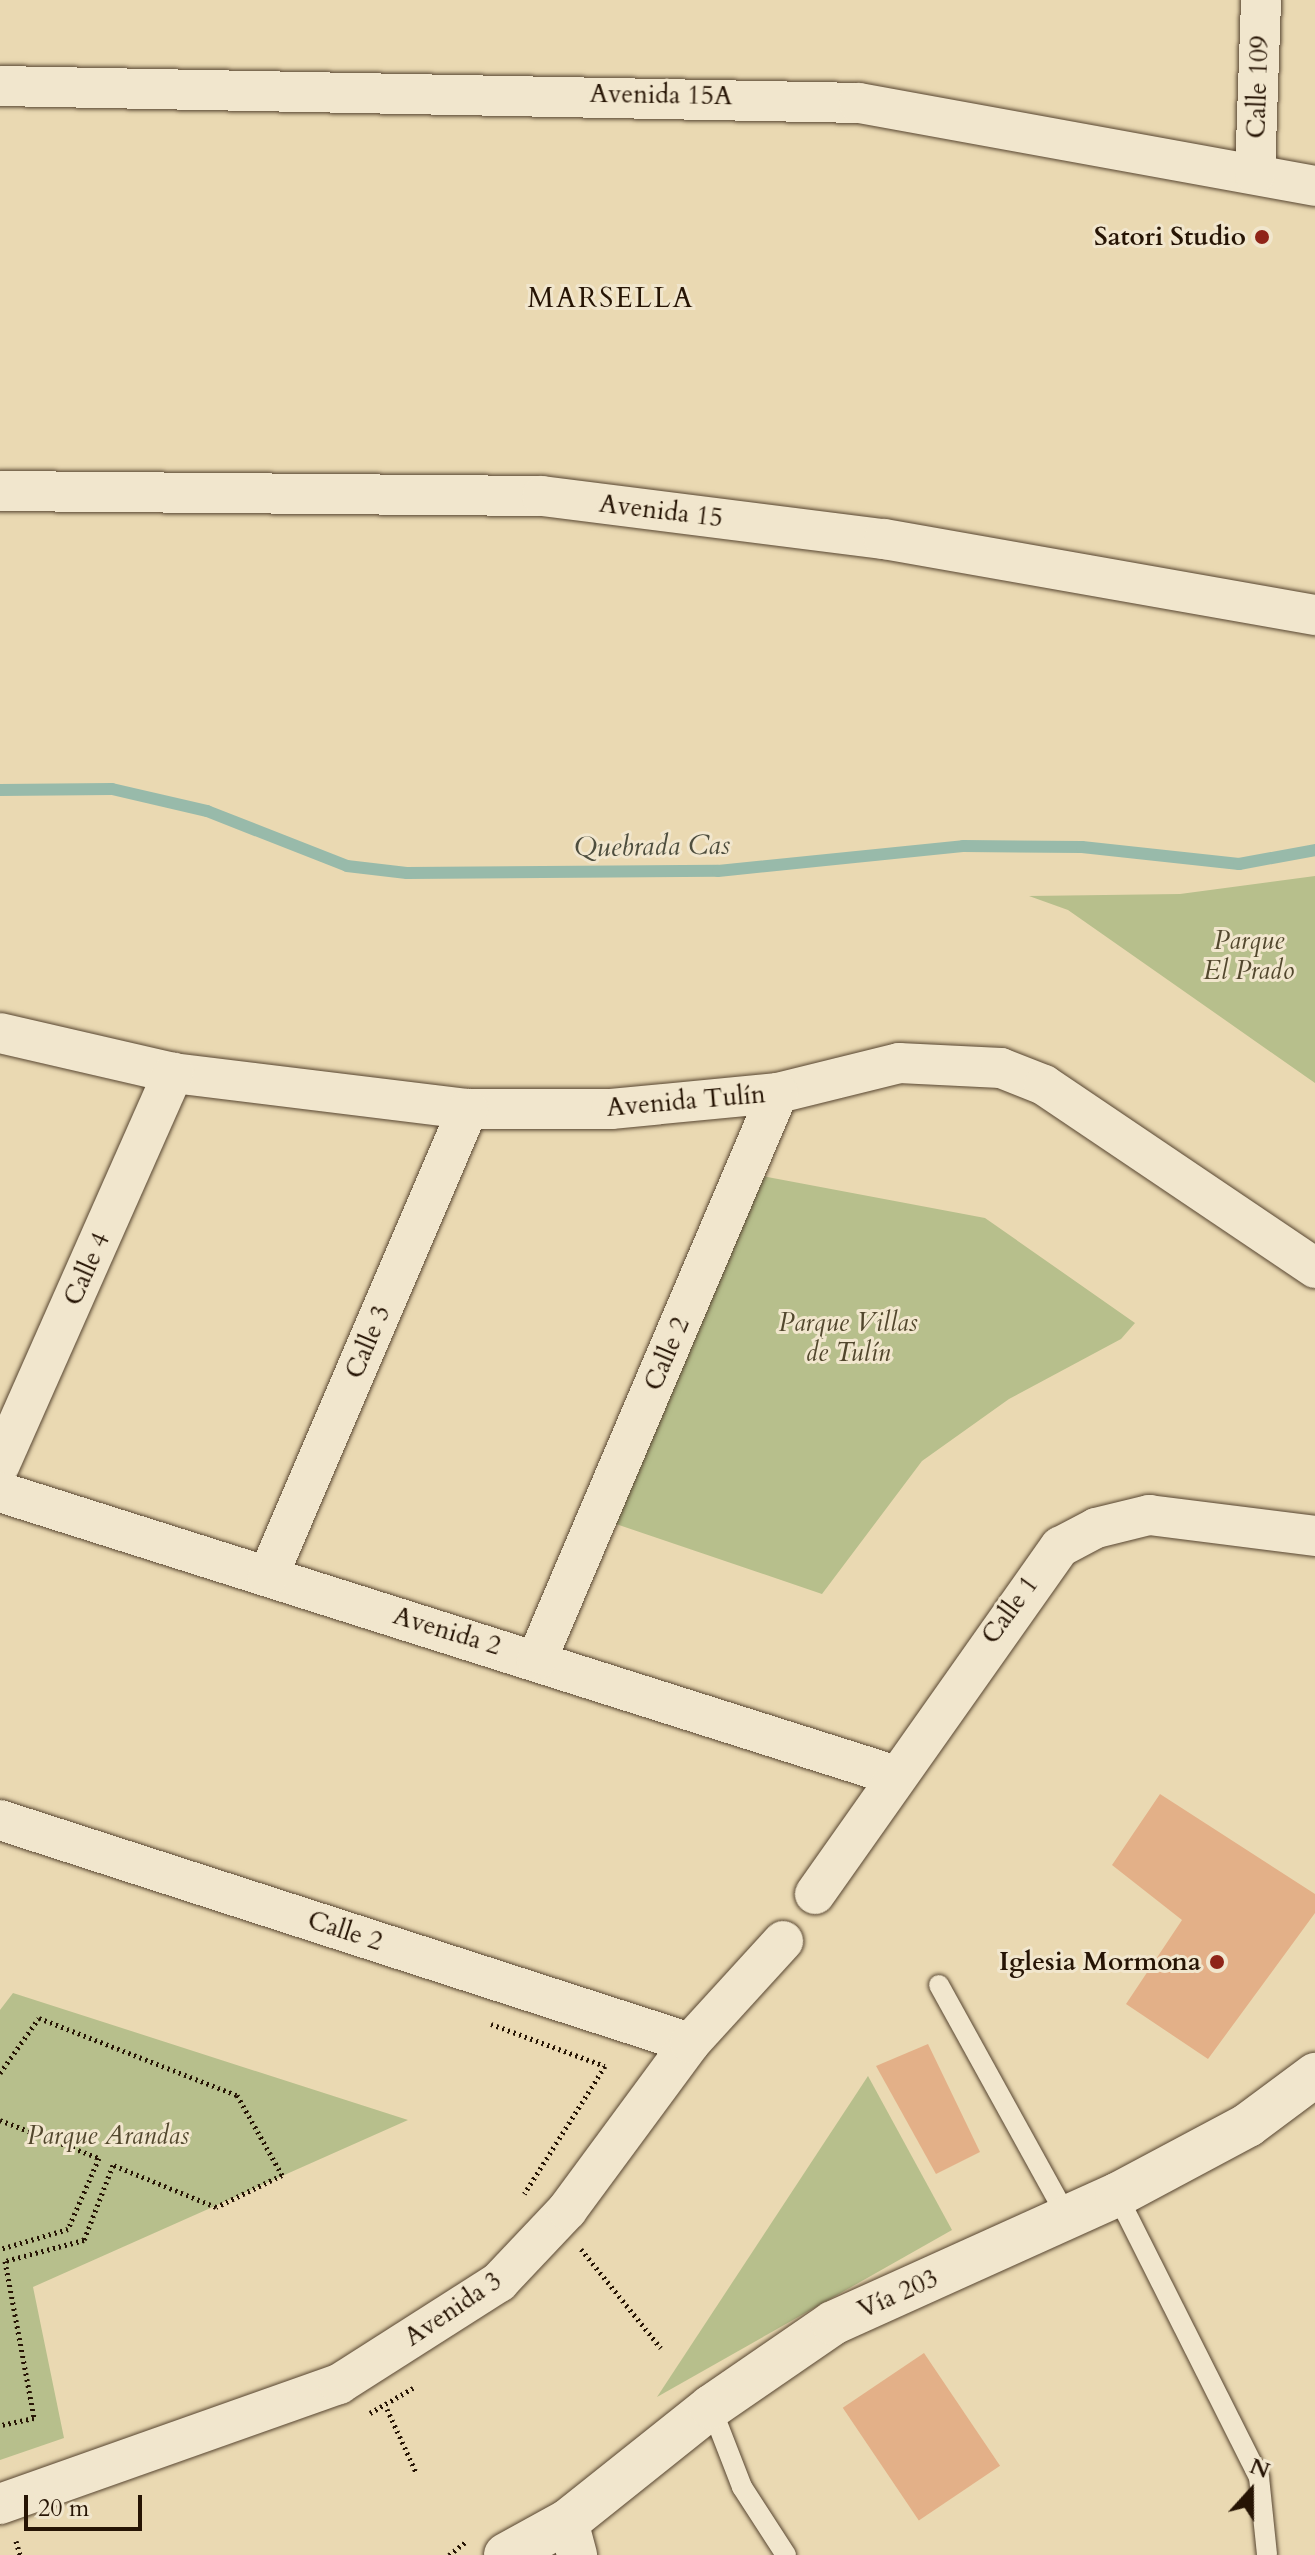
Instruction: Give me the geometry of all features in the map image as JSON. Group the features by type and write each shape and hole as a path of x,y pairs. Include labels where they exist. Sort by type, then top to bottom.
{"main road":[{"name":"Vía 203","path":"506,2555 572,2538 711,2407 833,2323 1117,2195 1248,2125 1315,2075"}],"street":[{"name":"Calle 109","path":"1255,174 1261,0"},
{"name":"Avenida 15A","path":"0,86 859,103 1315,186"},
{"name":"Avenida 15","path":"0,491 542,496 884,539 1315,615"},
{"name":"Avenida Tulín","path":"0,1033 173,1073 468,1109 611,1109 778,1093 899,1063 1001,1068 1044,1085 1315,1268"},
{"name":"Calle 4","path":"0,1464 173,1073"},
{"name":"Calle 2","path":"537,1659 778,1093"},
{"name":"Calle 3","path":"268,1576 468,1109"},
{"name":"Avenida 2","path":"0,1492 537,1659 893,1775"},
{"name":"Calle 1","path":"815,1894 893,1775 1060,1547 1096,1528 1149,1515 1315,1536"},
{"name":"Calle 2","path":"0,1820 690,2043"},
{"name":"Avenida 3","path":"6,2518 339,2384 499,2282 567,2210 690,2043 783,1941"}],"lane":[{"path":"939,1985 1067,2217"},
{"path":"1117,2195 1259,2477 1267,2555"},
{"path":"711,2407 742,2487 786,2555"}],"path":[{"path":"0,2073 39,2018 237,2095 282,2175 216,2207 113,2165 84,2240 5,2261 34,2418 0,2425"},
{"path":"487,2023 605,2066 516,2207"},
{"path":"0,2120 99,2158 68,2229 0,2249"},
{"path":"573,2239 661,2348"},
{"path":"357,2417 387,2409 424,2379"},
{"path":"387,2409 416,2472"},
{"path":"6,2518 20,2555"}],"green space":[{"name":"Parque El Prado","path":"1315,876 1315,1083 1068,910 1029,896 1180,894"},
{"name":"Parque Villas de Tulín","path":"762,1176 985,1218 1135,1323 1121,1339 1009,1399 922,1461 822,1594 613,1523"},
{"name":"Parque Arandas","path":"13,1993 408,2120 33,2287 64,2438 0,2460 0,2010"},
{"path":"868,2076 952,2230 657,2397"}],"building":[{"name":"Iglesia Mormona","path":"1160,1794 1315,1894 1315,1913 1208,2059 1126,2004 1182,1920 1112,1865"},
{"path":"928,2044 980,2152 936,2174 876,2066"},
{"path":"924,2353 1000,2466 919,2521 843,2408"}],"waterway":[{"name":"Quebrada Cas","path":"0,790 112,789 207,811 347,866 407,873 718,871 963,846 1082,847 1239,864 1315,850"}],"place":[{"name":"Satori Studio","path":"1262,237"},
{"name":"Iglesia Mormona","path":"1217,1962"}],"district":[{"name":"MARSELLA","path":"611,298"}]}
